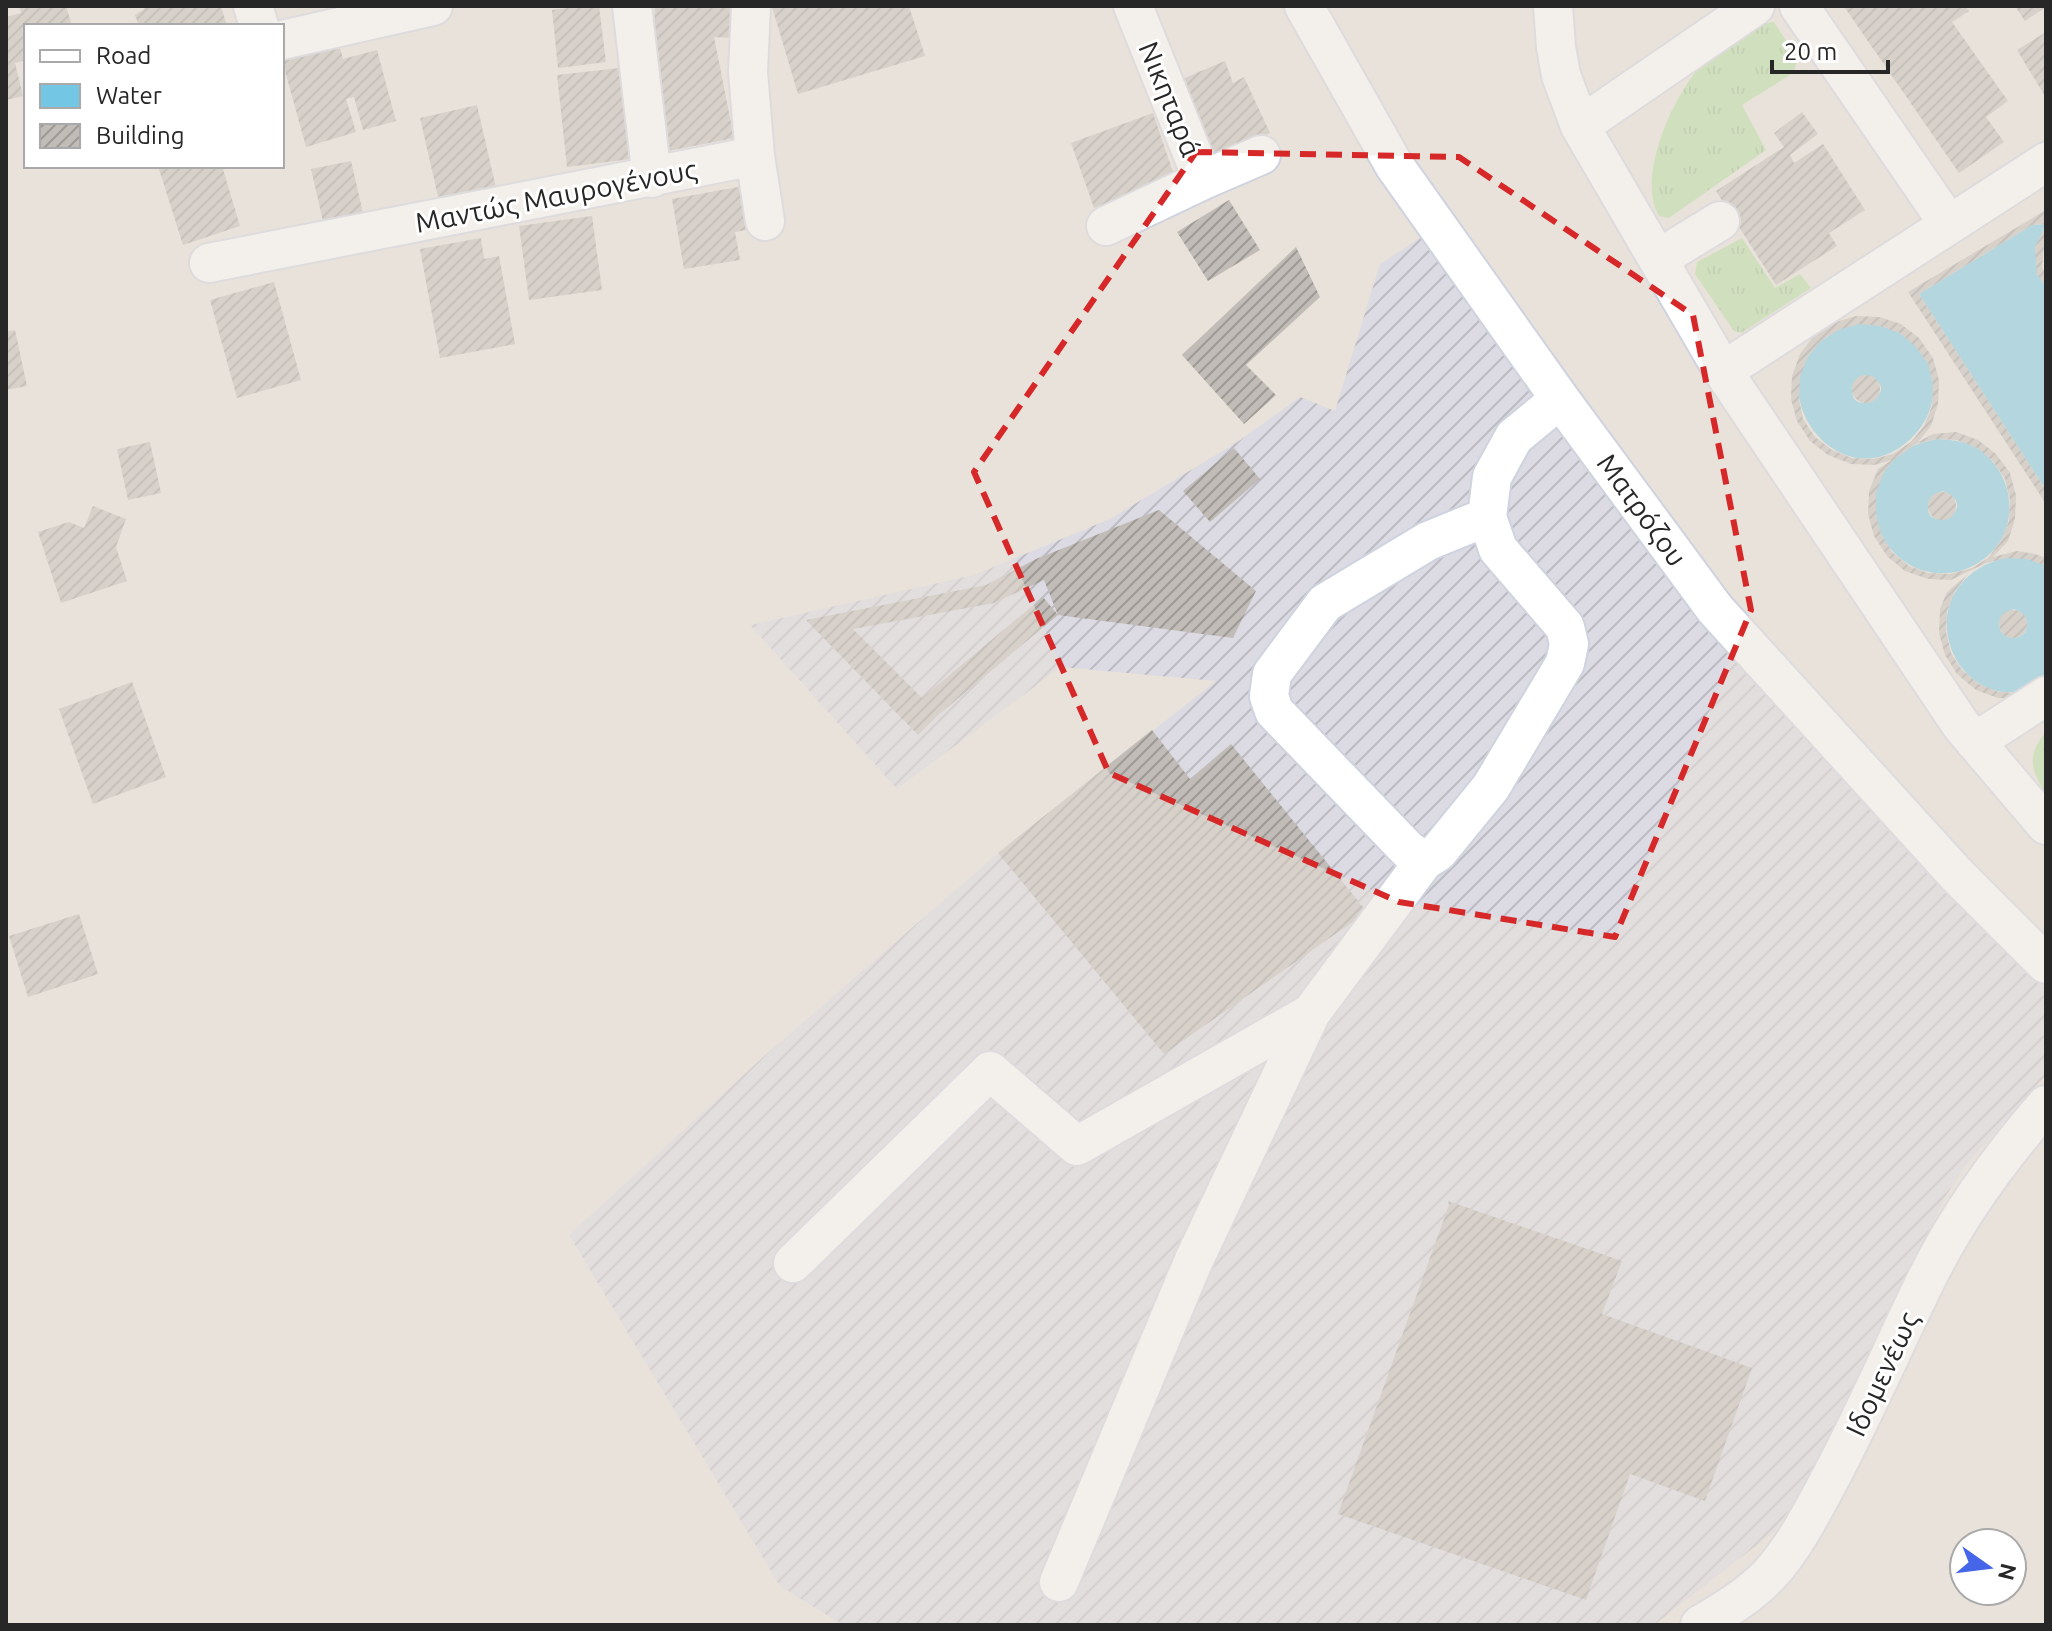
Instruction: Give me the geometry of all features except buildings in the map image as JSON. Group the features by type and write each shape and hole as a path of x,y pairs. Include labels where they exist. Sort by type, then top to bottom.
{"street":[{"path":"284,40 433,6"},
{"path":"632,6 652,178"},
{"path":"751,6 748,72 755,156 765,221"},
{"name":"Νικηταρά","path":"1106,226 1203,180 1133,6"},
{"name":"Ματρόζου","path":"1304,6 1394,165 1560,399 1730,627 1956,874 2046,964"},
{"path":"1553,6 1561,75 1580,126 1723,371 1975,742 2046,825"},
{"path":"1580,126 1755,6"},
{"path":"1799,6 1948,223"},
{"path":"1203,180 1261,155"},
{"name":"Μαντώς Μαυρογένους","path":"209,263 755,156"},
{"path":"1723,371 2046,162"},
{"path":"1658,259 1720,221"},
{"path":"1059,1582 1193,1262 1311,1013 1424,861 1438,852 1491,787 1565,663 1569,644 1565,627 1498,549 1487,517 1492,477 1514,437 1560,399"},
{"path":"1424,861 1408,850 1274,711 1269,696 1272,674 1325,603 1428,541 1487,517"},
{"path":"1975,742 2046,696"},
{"path":"793,1263 990,1071 1077,1146 1311,1013"},
{"name":"Ιδομενέως","path":"1700,1625 1747,1594 1770,1574 1788,1550 1857,1431 1925,1280 1970,1199 2046,1105"}],"highlighted area":[{"path":"1196,152 1459,157 1693,315 1751,610 1615,937 1399,902 1109,773 974,472"}],"shaded area":[{"path":"1425,235 2046,991 2046,1075 1967,1164 1947,1194 1812,1475 1775,1531 1654,1625 843,1625 780,1586 569,1235 762,1058 998,853 1216,681 1061,667 897,789 750,625 974,575 1110,519 1239,441 1300,397 1335,411 1380,264"}],"green space":[{"path":"1774,22 1798,59 1793,73 1742,105 1766,150 1669,218 1659,216 1653,198 1652,177 1656,154 1674,106 1700,66 1713,53 1750,29"},
{"path":"1742,238 1775,288 1800,274 1811,288 1741,333 1734,331 1695,274 1697,262"},
{"path":"2046,732 2046,794 2034,770 2033,755"}],"water":[{"path":"2046,224 2036,256 2038,271 2046,287 2046,490 1919,294 2032,225"},
{"path":"1859,322 1876,324 1905,336 1926,358 1932,372 1931,406 1919,430 1899,448 1870,458 1844,454 1821,439 1805,416 1798,390 1804,363 1823,339","holes":["1866,375 1878,381 1881,388 1873,400 1858,402 1853,397 1857,379"]},
{"path":"1936,439 1967,443 1987,456 2003,477 2009,502 2006,528 1994,550 1963,570 1938,573 1916,568 1898,556 1884,539 1876,519 1875,497 1882,476 1897,456 1915,445","holes":["1943,491 1954,498 1957,506 1955,512 1941,519 1933,518 1929,513 1929,503 1936,494"]},
{"path":"2007,557 2028,558 2046,565 2046,683 2022,691 1996,691 1974,680 1958,662 1948,639 1947,615 1956,591 1975,571","holes":["2014,609 2021,613 2027,623 2025,632 2016,638 2004,635 1999,627 2002,618"]}]}
